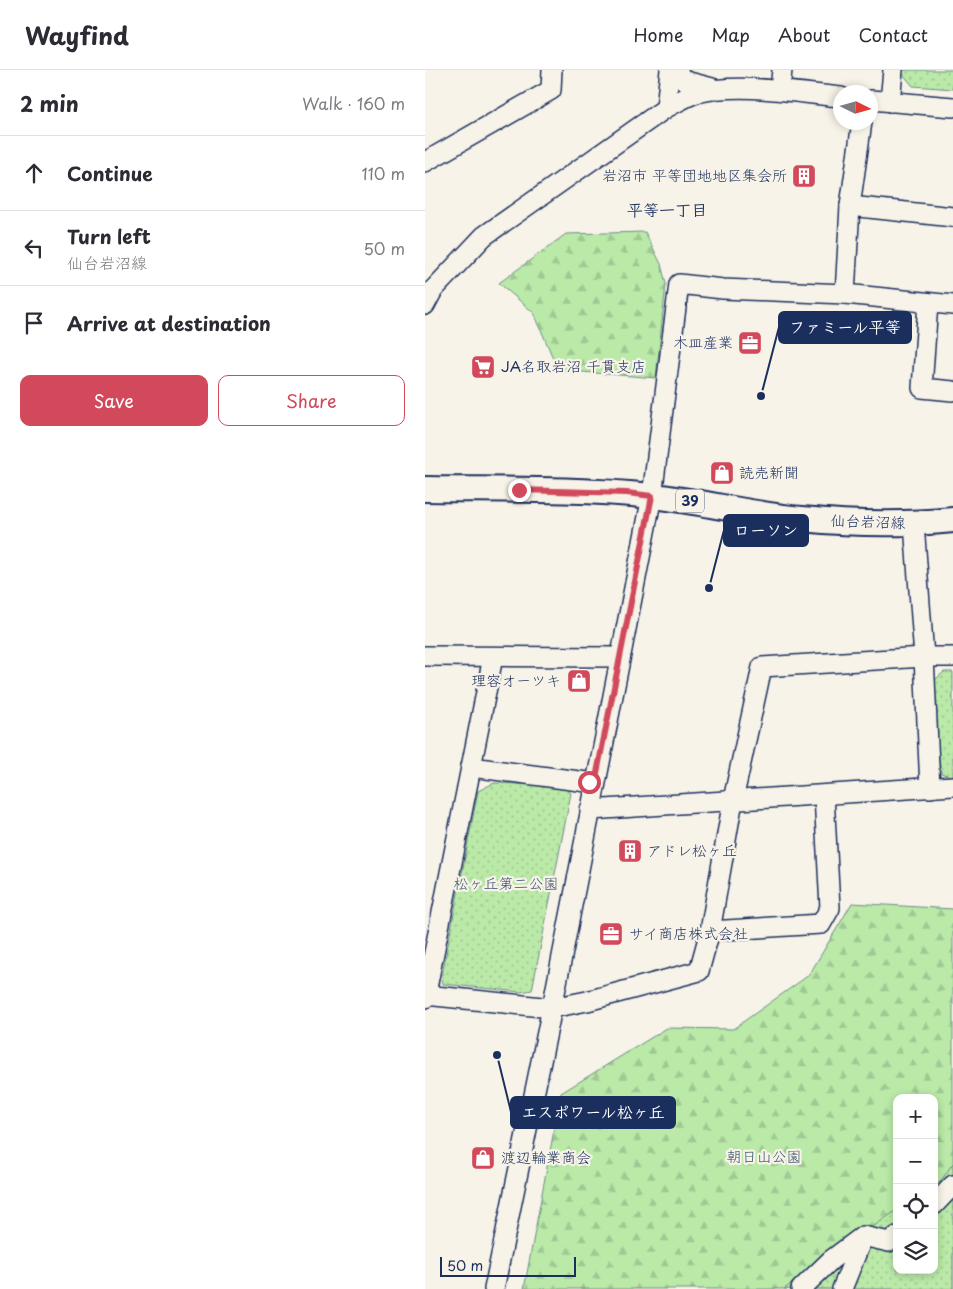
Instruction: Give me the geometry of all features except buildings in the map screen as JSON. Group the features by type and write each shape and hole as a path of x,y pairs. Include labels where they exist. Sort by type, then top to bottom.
{"main road":[{"name":"仙台岩沼線","path":"425,489 578,492 652,496 801,519 870,524 914,524 953,520"}],"street":[{"path":"425,162 551,90 552,70"},
{"path":"666,108 670,70"},
{"path":"674,70 685,81 717,89 781,90 833,96"},
{"path":"781,90 782,70"},
{"path":"890,102 893,70"},
{"path":"425,305 433,290 484,236 666,108 696,94 717,89"},
{"path":"878,101 953,108"},
{"path":"845,294 851,206 861,130"},
{"path":"851,206 953,217"},
{"path":"494,1289 552,1008 652,496 679,284 723,289 845,294 953,305"},
{"path":"928,303 922,388 953,391"},
{"path":"914,524 925,657 930,788"},
{"path":"425,656 620,657"},
{"path":"493,657 425,996 552,1008 587,1001 699,970 710,932 733,800 762,667 925,657 953,658"},
{"path":"471,767 595,783"},
{"path":"590,810 953,786"},
{"path":"710,932 821,924 830,908 824,795"},
{"path":"938,1201 953,1185"},
{"path":"801,1289 831,1260 863,1236 889,1242 893,1239"},
{"path":"842,1289 863,1236"}],"green space":[{"path":"903,70 953,70 953,89 913,86 902,73"},
{"path":"645,232 661,264 666,284 656,378 558,370 534,313 499,283 566,234"},
{"path":"944,672 953,672 953,777 941,773 930,684"},
{"name":"松ヶ丘第二公園","path":"494,783 563,786 571,793 532,990 521,992 443,984 442,975 478,791"},
{"name":"朝日山公園","path":"852,903 953,909 953,1289 524,1289 561,1093 667,1028 733,1029 809,975"},
{"path":"953,1163 953,1289 784,1289 893,1213 893,1274 938,1274 938,1183"}],"place":[{"name":"岩沼市 平等団地地区集会所","path":"804,176"},
{"name":"木皿産業","path":"750,343"},
{"name":"JA名取岩沼 千貫支店","path":"483,367"},
{"name":"ファミール平等","path":"761,396"},
{"name":"読売新聞","path":"722,473"},
{"name":"ローソン","path":"709,588"},
{"name":"理容オーツキ","path":"579,681"},
{"name":"アドレ松ヶ丘","path":"630,851"},
{"name":"サイ商店株式会社","path":"611,934"},
{"name":"エスポワール松ヶ丘","path":"497,1055"},
{"name":"渡辺輪業商会","path":"483,1158"}],"district":[{"name":"平等一丁目","path":"667,210"}],"route":[{"path":"519,490 627,493 652,496 595,783 589,782"}]}
